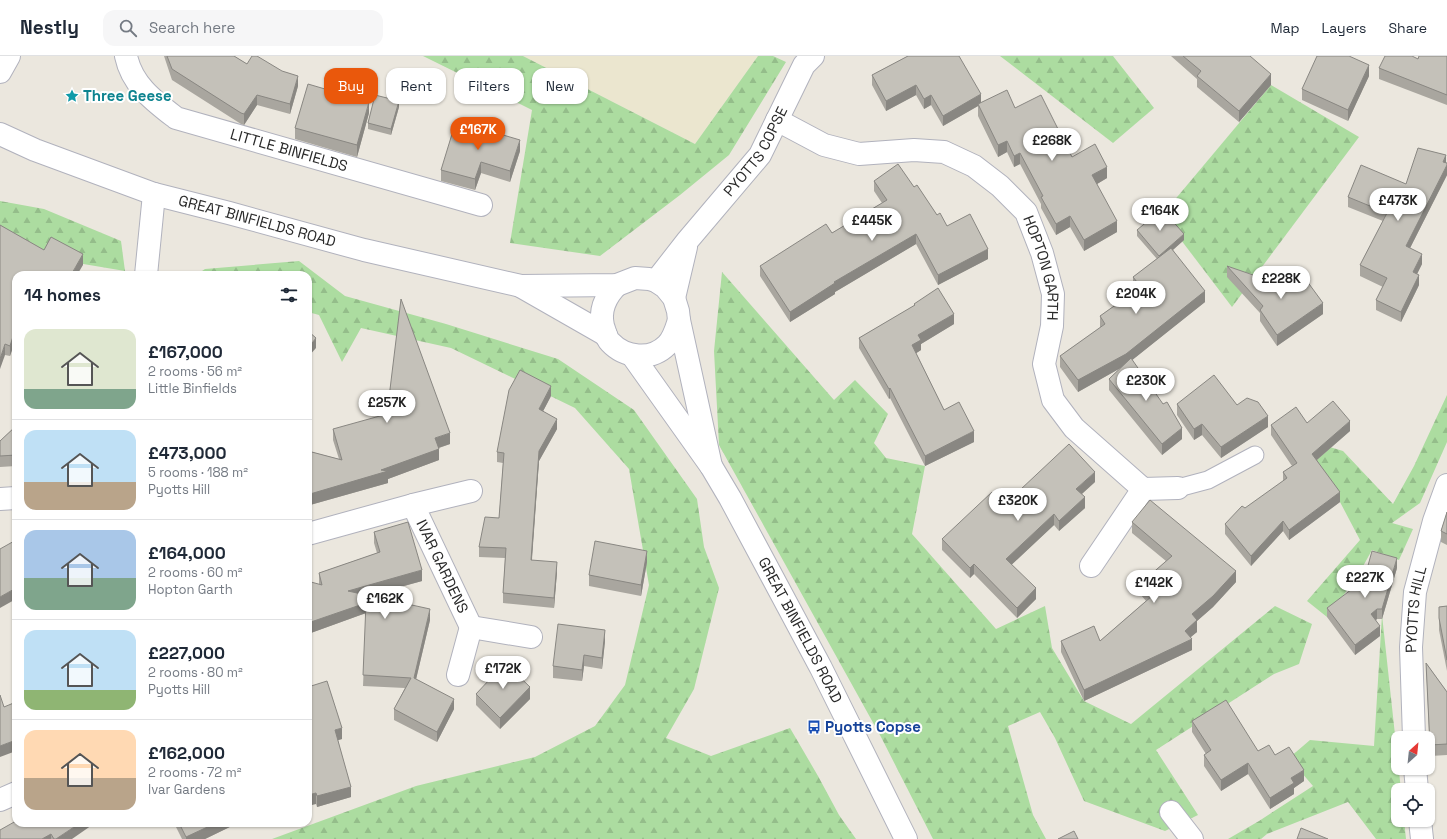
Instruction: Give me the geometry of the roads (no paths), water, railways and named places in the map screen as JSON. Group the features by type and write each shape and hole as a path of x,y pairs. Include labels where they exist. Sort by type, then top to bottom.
{"street":[{"path":"0,72 9,56"},
{"name":"LITTLE BINFIELDS","path":"126,56 136,82 152,100 176,118 481,204"},
{"name":"PYOTTS COPSE","path":"656,282 688,240 760,155 804,65 813,56"},
{"name":"HOPTON GARTH","path":"777,120 824,144 859,154 914,150 944,152 974,166 1000,186 1026,212 1042,254 1053,294 1052,326 1044,364 1053,400 1074,428 1143,490"},
{"name":"GREAT BINFIELDS ROAD","path":"0,134 35,150 154,194 229,212 364,250 521,286 618,285"},
{"path":"146,271 154,194"},
{"name":"PYOTTS COPSE","path":"674,298 688,240"},
{"name":"GREAT BINFIELDS ROAD","path":"712,466 674,298 665,287 649,279 636,278 618,285 610,292 603,304 601,318 609,342 620,350 632,355 712,466 821,668 906,839"},
{"name":"GREAT BINFIELDS ROAD","path":"521,286 606,335"},
{"path":"632,355 644,356 658,352 668,344 676,333 679,320"},
{"name":"PYOTTS HILL","path":"1414,731 1411,647 1415,592 1434,521 1447,485"},
{"path":"1091,566 1143,490 1178,488"},
{"name":"IVAR GARDENS","path":"312,533 412,505 471,491"},
{"path":"0,498 12,498"},
{"name":"IVAR GARDENS","path":"412,505 471,628 458,676"},
{"name":"IVAR GARDENS","path":"471,628 531,637"},
{"path":"0,800 12,795"},
{"path":"1171,812 1192,839"},
{"path":"1421,827 1422,839"}],"lane":[{"path":"1178,488 1208,480 1255,454"}],"place":[{"name":"Three Geese","path":"72,96"},
{"name":"Pyotts Copse","path":"814,727"}]}
